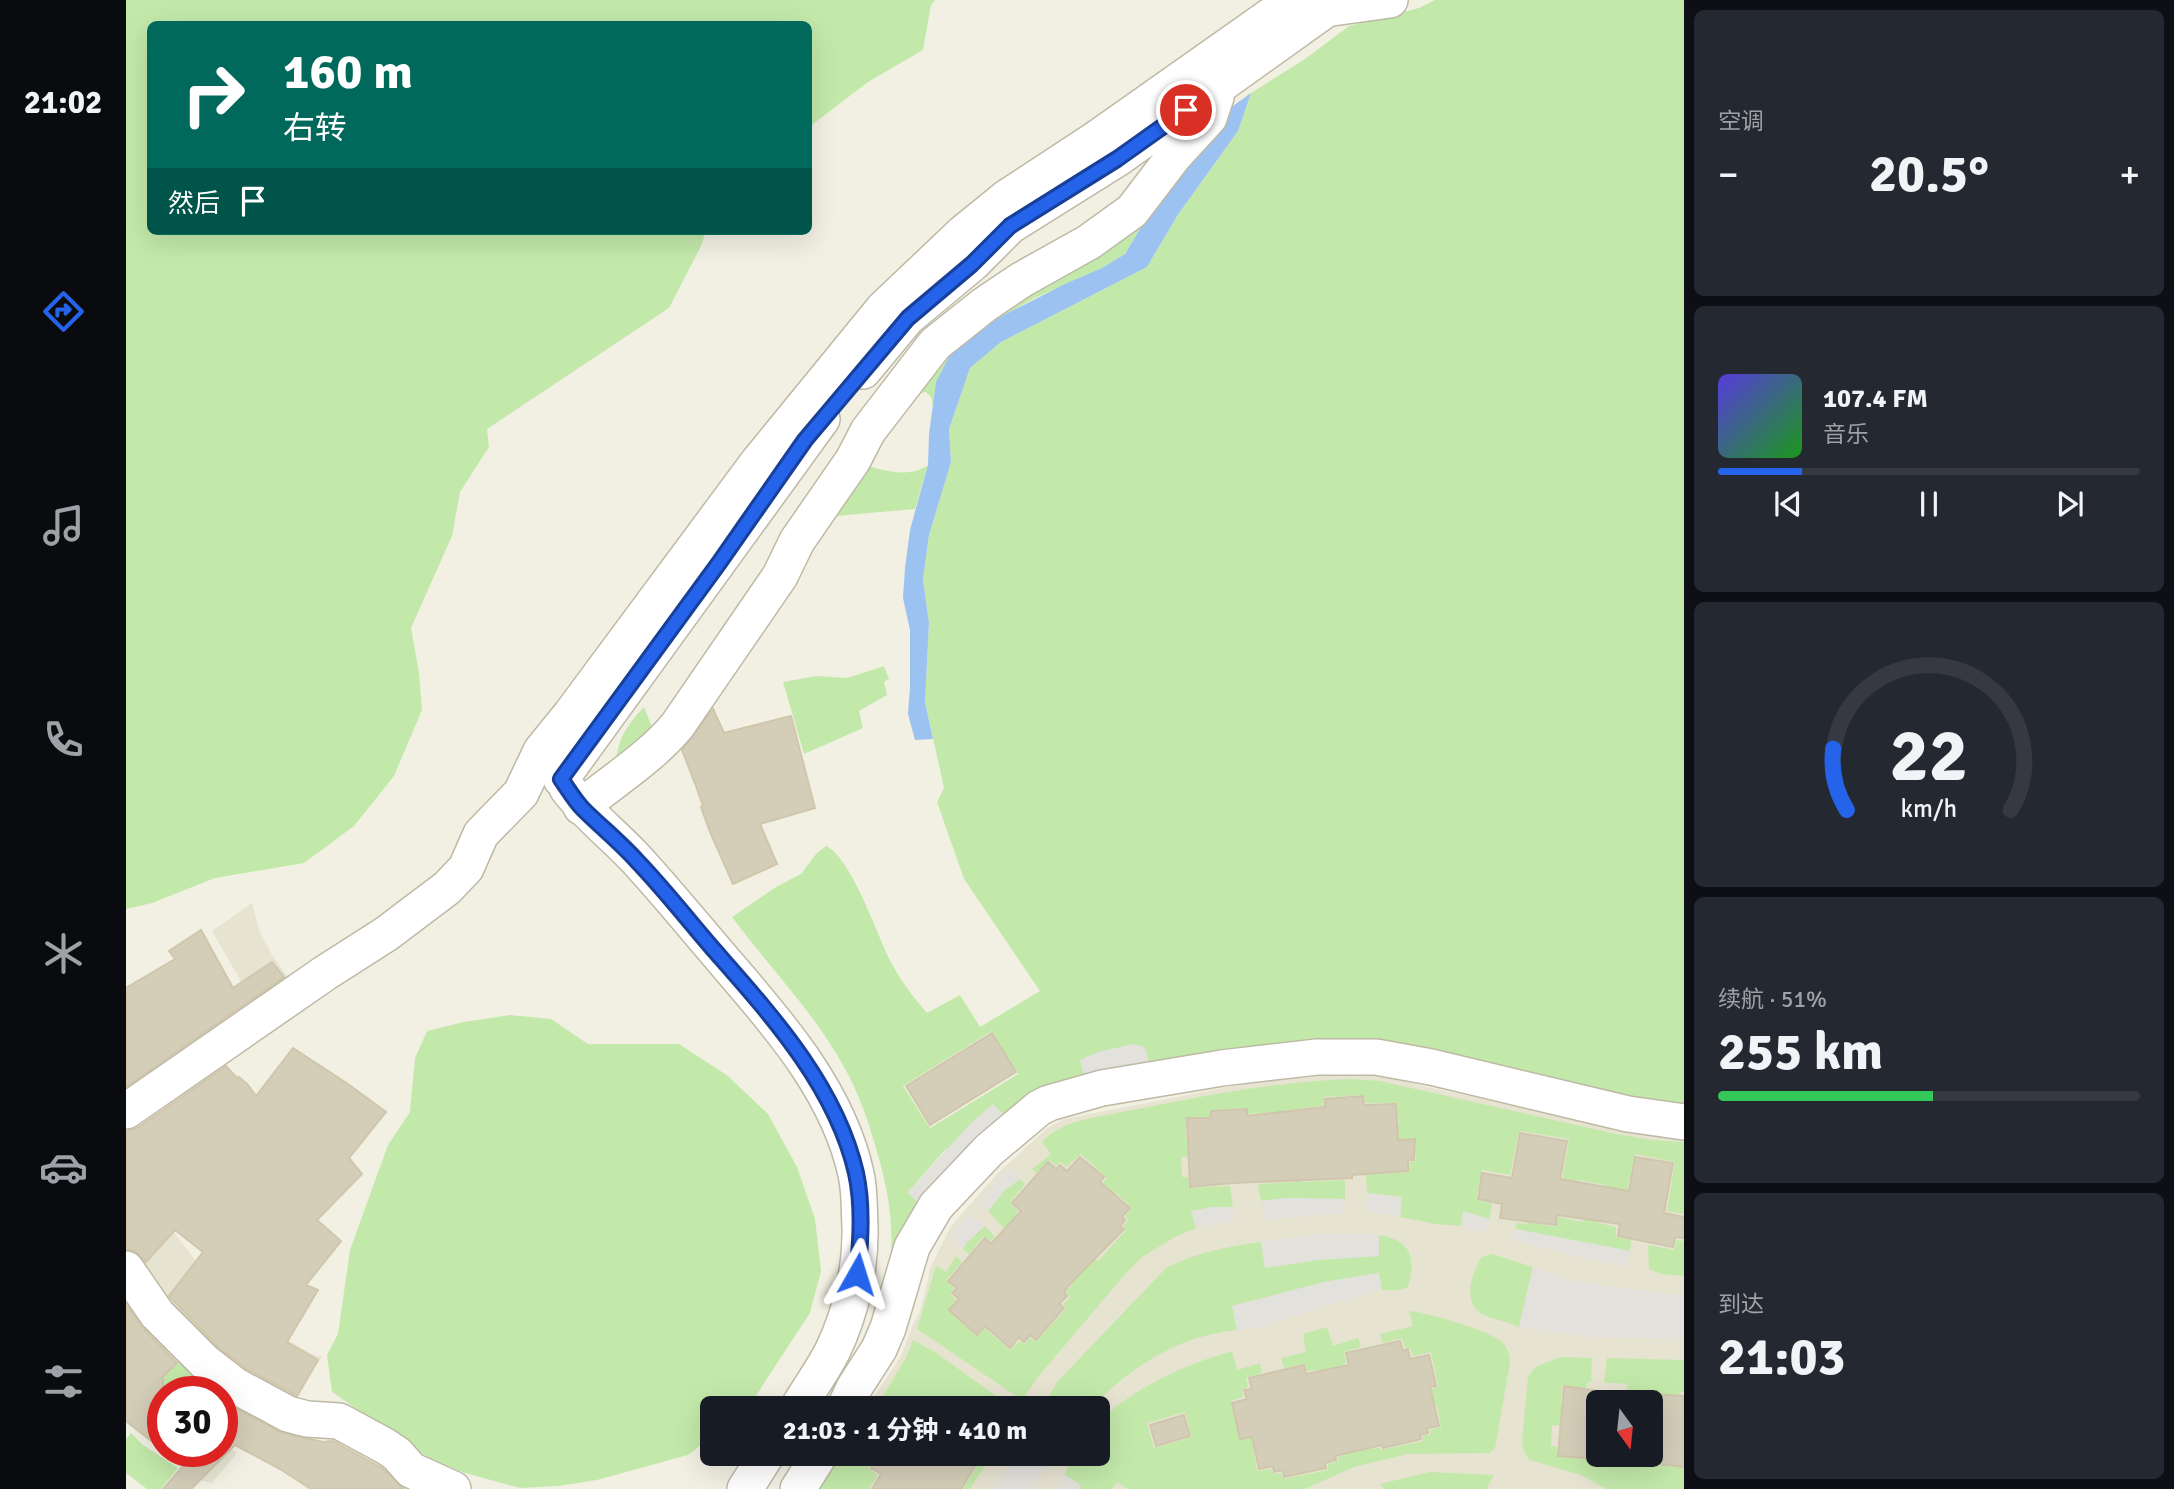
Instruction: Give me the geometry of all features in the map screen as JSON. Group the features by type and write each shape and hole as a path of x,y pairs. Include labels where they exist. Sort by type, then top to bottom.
{"street":[{"path":"126,1111 386,934 447,888 466,869 481,834 521,793 541,751 758,462 883,309 963,233 1006,198 1103,134 1319,3 1390,0"},
{"path":"561,779 805,440 908,318 972,264 1010,226 1117,159 1220,87 1319,3"},
{"path":"581,807 629,771 677,726 780,576 797,541 853,460 868,431 935,344 1021,280 1089,242 1132,211 1159,174 1209,118 1220,87"},
{"path":"541,751 581,807 636,859 781,1028 824,1095 850,1153 859,1191 861,1247 857,1274 833,1350 805,1396"},
{"path":"850,1396 888,1328 912,1248 936,1206 989,1150 1039,1108 1049,1103 1102,1088 1222,1068 1317,1057 1376,1057 1449,1071 1629,1114 1684,1122"},
{"path":"126,1269 157,1314 205,1362 236,1386 288,1414 307,1419 338,1421 386,1446 411,1470 453,1489"},
{"path":"745,1489 759,1466"},
{"path":"799,1489 813,1466"}],"shaded area":[{"path":"252,903 259,930 272,955 294,986 257,1009 212,931"},
{"path":"1133,1044 1145,1047 1150,1066 1085,1080 1080,1060 1098,1052"},
{"path":"1348,1074 1383,1077 1616,1129 1684,1138 1684,1489 812,1489 828,1466 1110,1466 1110,1396 875,1396 901,1356 920,1312 931,1266 951,1226 998,1173 1046,1129 1064,1119 1249,1083"},
{"path":"993,1104 1007,1118 920,1205 908,1192 970,1124"},
{"path":"1011,1169 1020,1179 1005,1190 988,1211 979,1202 1000,1177"},
{"path":"126,1174 144,1201 196,1261 287,1340 316,1356 322,1356 290,1410 270,1401 126,1262"},
{"path":"1367,1193 1402,1197 1400,1217 1366,1211"},
{"path":"1286,1198 1345,1199 1344,1213 1264,1220 1261,1201"},
{"path":"1233,1207 1234,1221 1196,1228 1191,1211"},
{"path":"1463,1211 1489,1219 1487,1233 1461,1226"},
{"path":"968,1213 985,1226 963,1249 951,1237"},
{"path":"1515,1229 1630,1251 1627,1266 1594,1261 1512,1240"},
{"path":"1316,1234 1379,1235 1379,1256 1317,1260 1265,1268 1261,1242"},
{"path":"1533,1267 1564,1279 1684,1295 1684,1339 1589,1337 1519,1327"},
{"path":"1379,1273 1382,1290 1262,1327 1237,1330 1232,1306 1324,1282"},
{"path":"126,1372 147,1388 147,1439 126,1423"},
{"path":"1007,1466 1047,1467 1031,1489 994,1489"},
{"path":"184,1467 225,1467 212,1483 202,1481"},
{"path":"1065,1475 1081,1485 1079,1489 1058,1489"}],"green space":[{"path":"126,0 935,0 931,5 923,50 868,82 812,125 812,21 147,21 147,235 705,235 669,308 487,429 489,447 460,492 452,536 411,628 422,710 394,776 354,826 304,863 215,878 152,903 126,909"},
{"path":"1435,0 1684,0 1684,1111 1464,1063 1085,1080 945,1150 908,1192 920,1205 893,1255 884,1177 871,1130 854,1087 819,1027 732,917 776,887 801,874 816,854 826,846 836,853 845,866 899,977 927,1013 960,995 980,1027 1040,991 964,879 937,802 944,788 925,702 929,623 923,579 929,535 951,462 949,429 970,368 1001,342 1147,267 1177,216 1238,131 1251,93 1305,59 1349,26 1419,8","holes":["992,1031 1018,1074 930,1128 903,1086"]},
{"path":"1154,206 1125,254 1102,268 1035,298 971,334 936,382 933,406 931,397 926,392 921,393 910,405 933,358"},
{"path":"861,464 886,471 904,472 913,472 928,465 915,509 824,517"},
{"path":"884,666 889,679 884,682 887,695 859,711 863,728 804,754 783,682 816,676 847,678"},
{"path":"644,707 656,737 615,769 623,735"},
{"path":"510,1015 551,1019 588,1044 679,1044 728,1076 768,1114 797,1167 815,1219 821,1271 810,1313 756,1396 700,1396 700,1446 688,1455 597,1480 520,1488 465,1473 427,1457 332,1392 327,1355 338,1334 350,1250 388,1145 410,1112 415,1058 427,1031"},
{"path":"1315,1081 1380,1081 1616,1134 1684,1142 1684,1214 1667,1211 1675,1162 1635,1154 1625,1199 1604,1196 1605,1185 1579,1180 1576,1189 1561,1187 1569,1139 1519,1131 1510,1175 1482,1170 1476,1199 1492,1204 1489,1219 1464,1212 1461,1226 1400,1217 1402,1197 1367,1193 1366,1175 1409,1172 1410,1162 1416,1161 1416,1138 1377,1141 1389,1125 1399,1124 1397,1103 1365,1103 1364,1095 1324,1097 1323,1106 1302,1108 1303,1129 1280,1133 1280,1112 1248,1114 1247,1108 1209,1110 1209,1117 1186,1117 1186,1139 1195,1139 1202,1156 1181,1157 1182,1177 1188,1177 1189,1188 1230,1186 1233,1207 1191,1211 1196,1228 1142,1257 1038,1377 1025,1396 1016,1396 917,1329 936,1266 946,1272 956,1256 962,1262 946,1280 954,1288 950,1294 956,1300 948,1310 977,1337 994,1318 996,1319 987,1330 1010,1350 1020,1341 1024,1344 1030,1338 1036,1342 1066,1309 1063,1304 1070,1298 1066,1293 1071,1286 1052,1268 1087,1267 1095,1260 1098,1261 1126,1230 1123,1226 1128,1220 1125,1216 1132,1208 1116,1193 1109,1199 1098,1189 1107,1178 1081,1154 1066,1167 1061,1162 1056,1166 1050,1160 1036,1173 1032,1169 1051,1154 1042,1142 1058,1129 1091,1118 1219,1094"},
{"path":"1296,1171 1300,1171 1301,1182 1345,1180 1345,1199 1286,1198 1261,1201 1258,1184 1295,1182"},
{"path":"1020,1179 1025,1184 1010,1203 1018,1211 1015,1216 1022,1223 1011,1236 988,1211 1005,1190"},
{"path":"1586,1210 1593,1211 1591,1221 1616,1227 1616,1237 1631,1240 1630,1251 1515,1229 1517,1223 1527,1224 1529,1214 1535,1215 1533,1223 1556,1227 1559,1217 1583,1222"},
{"path":"985,1226 995,1237 991,1241 984,1236 969,1254 963,1249 967,1242"},
{"path":"1379,1235 1390,1237 1404,1246 1412,1267 1408,1287 1382,1290 1378,1273 1324,1282 1233,1306 1237,1330 1216,1333 1175,1346 1138,1367 1103,1396 1049,1396 1057,1382 1166,1268 1188,1258 1261,1242 1265,1268 1317,1260 1378,1256"},
{"path":"1676,1240 1684,1241 1684,1276 1662,1274 1649,1269 1648,1245 1674,1250"},
{"path":"1492,1254 1533,1267 1519,1327 1486,1316 1478,1311 1470,1297 1474,1272 1482,1257"},
{"path":"1409,1311 1473,1328 1503,1343 1510,1363 1495,1448 1489,1453 1408,1454 1354,1467 1305,1489 1128,1489 1117,1482 1112,1489 1079,1489 1081,1485 1065,1475 1069,1466 1110,1466 1110,1412 1128,1398 1160,1379 1232,1351 1237,1370 1260,1363 1262,1373 1246,1378 1248,1387 1242,1390 1243,1397 1231,1401 1240,1440 1264,1435 1265,1437 1252,1441 1257,1471 1271,1469 1273,1474 1281,1473 1283,1479 1328,1470 1328,1464 1339,1461 1338,1457 1347,1454 1341,1427 1369,1449 1381,1450 1423,1441 1423,1436 1431,1434 1430,1430 1441,1427 1437,1406 1427,1406 1424,1391 1438,1387 1431,1352 1413,1356 1410,1348 1405,1348 1402,1338 1383,1343 1380,1334 1413,1326","holes":["1185,1412 1192,1437 1154,1448 1147,1423"]},
{"path":"1327,1327 1333,1346 1358,1338 1361,1347 1344,1352 1346,1363 1341,1366 1343,1375 1318,1381 1315,1370 1307,1371 1305,1364 1284,1368 1281,1358 1306,1352 1303,1334"},
{"path":"913,1340 935,1352 996,1396 883,1396 906,1358"},
{"path":"188,1353 214,1375 213,1376 166,1376"},
{"path":"1560,1357 1592,1358 1591,1382 1588,1382 1586,1388 1562,1385 1561,1407 1570,1409 1575,1427 1552,1425 1551,1446 1557,1446 1557,1456 1586,1459 1586,1467 1663,1467 1665,1455 1669,1456 1668,1467 1684,1468 1684,1489 1606,1489 1581,1475 1530,1460 1524,1452 1522,1441 1528,1377 1535,1367"},
{"path":"1607,1358 1684,1360 1684,1392 1680,1392 1678,1414 1663,1413 1663,1390 1627,1390 1627,1384 1604,1382"},
{"path":"131,1433 147,1448 147,1467 178,1468 161,1489 147,1489 126,1473 126,1439"},
{"path":"834,1466 869,1466 868,1468 878,1475 869,1489 818,1489"},
{"path":"977,1466 984,1466 970,1489 963,1489"},
{"path":"1430,1472 1494,1475 1486,1489 1384,1489 1380,1484"}],"water":[{"path":"1251,93 1238,131 1177,216 1147,267 1001,342 970,368 949,429 951,462 929,535 923,579 929,623 925,702 933,739 915,740 908,714 910,630 903,598 905,568 910,530 928,465 936,382 952,351 971,334 1000,317 1102,268 1125,254 1154,206 1222,114"}],"building":[{"path":"713,709 724,733 791,716 815,808 760,824 777,864 733,884 710,832 682,750"},
{"path":"201,930 233,988 272,962 284,977 126,1087 126,988 175,959 169,951"},
{"path":"992,1033 1016,1072 930,1125 906,1086"},
{"path":"293,1048 386,1112 349,1158 362,1174 317,1220 341,1241 306,1285 318,1290 287,1342 318,1360 297,1396 247,1369 218,1347 169,1296 203,1252 175,1230 146,1262 135,1251 126,1249 126,1131 137,1128 226,1066 247,1084 256,1096"},
{"path":"1363,1096 1364,1105 1396,1104 1398,1140 1415,1139 1414,1160 1408,1160 1408,1171 1352,1175 1352,1178 1190,1187 1187,1118 1210,1118 1211,1111 1247,1109 1247,1116 1325,1107 1325,1099"},
{"path":"1520,1133 1567,1141 1560,1179 1629,1191 1635,1157 1673,1163 1664,1213 1684,1217 1684,1238 1675,1237 1673,1247 1618,1236 1620,1224 1557,1215 1556,1225 1500,1218 1502,1204 1478,1199 1482,1173 1512,1178"},
{"path":"1080,1157 1104,1177 1100,1182 1130,1208 1122,1217 1125,1220 1120,1226 1124,1229 1069,1285 1064,1293 1067,1296 1059,1304 1064,1308 1036,1340 1030,1335 1024,1342 1019,1337 1010,1348 985,1326 977,1335 949,1310 959,1299 952,1293 957,1288 948,1281 985,1238 991,1244 1021,1211 1012,1203 1048,1162 1056,1169 1060,1165 1067,1171"},
{"path":"126,1304 143,1328 177,1363 164,1376 147,1376 147,1437 126,1421"},
{"path":"1400,1341 1403,1351 1408,1349 1410,1359 1429,1355 1436,1386 1430,1387 1439,1426 1427,1428 1428,1433 1420,1435 1421,1439 1335,1456 1336,1460 1325,1463 1326,1468 1284,1477 1283,1470 1274,1472 1273,1466 1259,1469 1252,1437 1240,1439 1232,1403 1247,1399 1244,1390 1252,1389 1249,1378 1304,1365 1306,1374 1349,1365 1346,1353"},
{"path":"1564,1386 1591,1390 1586,1390 1586,1458 1558,1456"},
{"path":"1663,1395 1684,1396 1684,1467 1663,1465"},
{"path":"238,1409 283,1433 323,1442 333,1441 382,1468 404,1489 311,1489 238,1447"},
{"path":"1184,1415 1190,1436 1156,1446 1150,1425"},
{"path":"975,1466 961,1489 872,1489 881,1474 871,1468"},
{"path":"182,1467 213,1467 191,1489 163,1489"}],"route":[{"path":"857,1274 861,1247 856,1172 838,1122 824,1095 781,1028 636,859 581,807 561,779 664,640 805,440 908,318 972,264 1010,226 1117,159 1186,110"}]}
